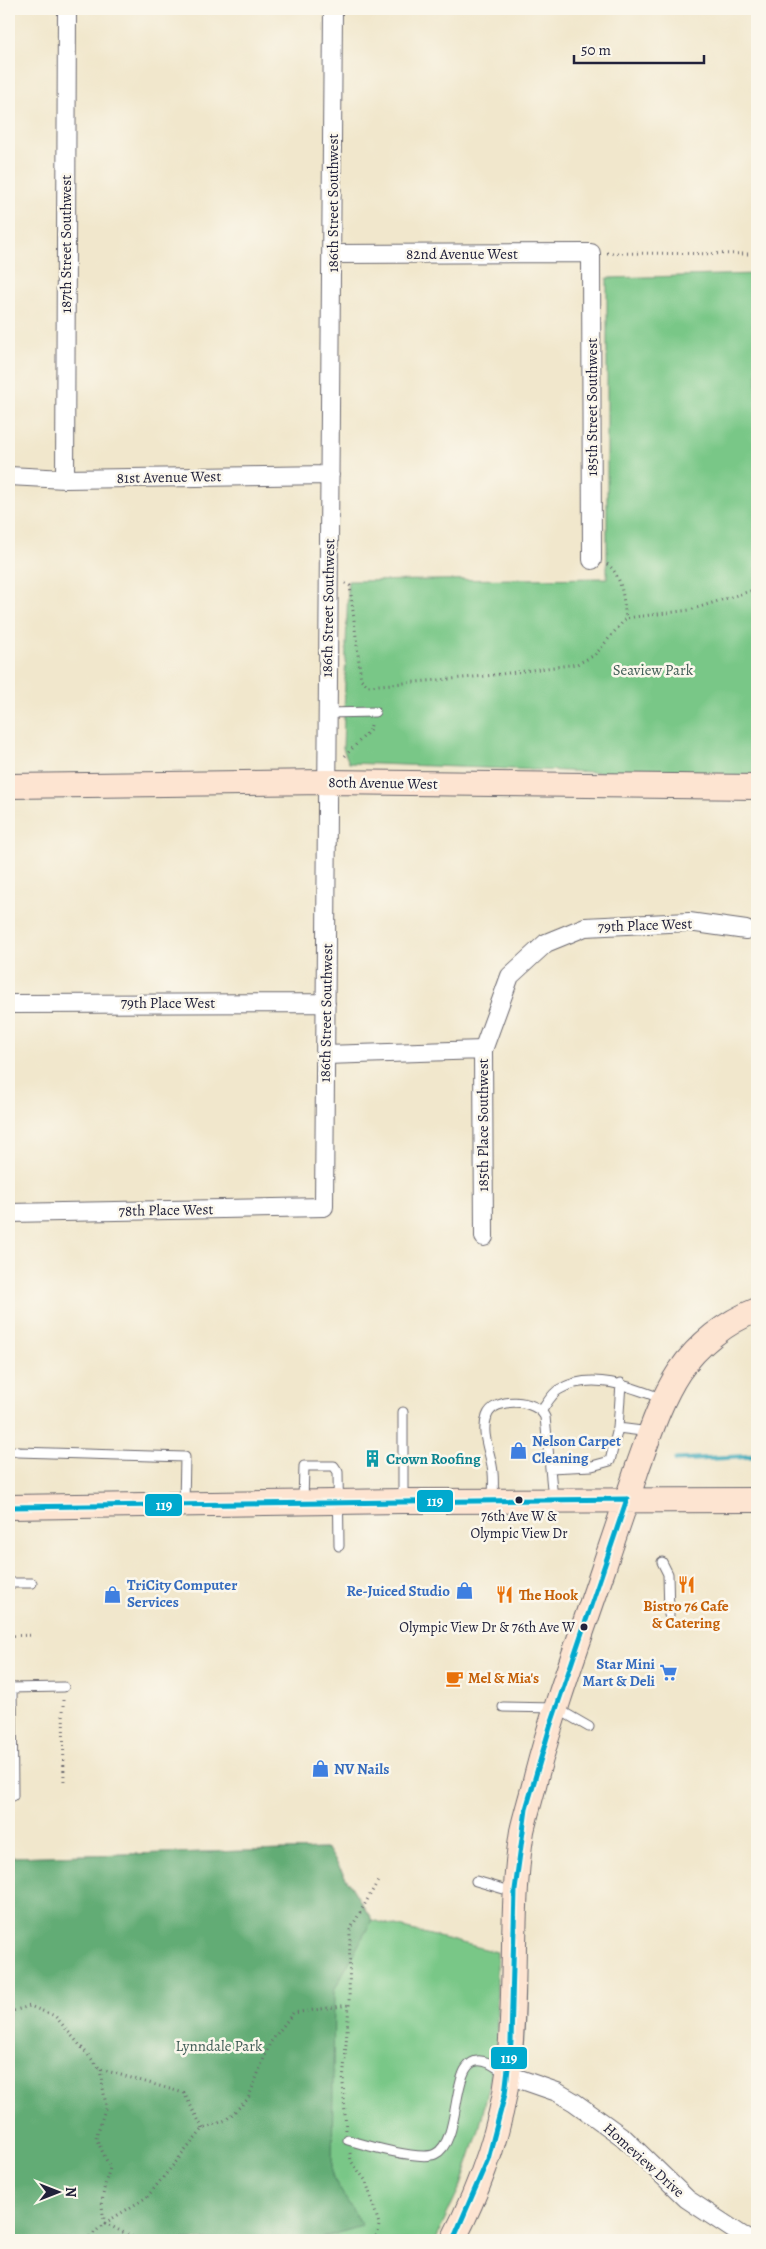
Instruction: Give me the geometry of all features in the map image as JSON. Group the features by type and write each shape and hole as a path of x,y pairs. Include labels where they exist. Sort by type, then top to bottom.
{"street":[{"name":"187th Street Southwest","path":"65,479 67,9"},
{"name":"186th Street Southwest","path":"324,1207 334,9"},
{"name":"82nd Avenue West","path":"333,254 591,253"},
{"name":"185th Street Southwest","path":"591,253 592,560"},
{"name":"81st Avenue West","path":"9,476 65,479 330,475"},
{"name":"80th Avenue West","path":"9,786 327,782 757,787"},
{"name":"79th Place West","path":"546,944 585,927 689,922 746,930"},
{"name":"185th Place Southwest","path":"484,1237 483,1050 510,976 546,944"},
{"name":"79th Place West","path":"9,1004 326,1003"},
{"path":"325,1055 483,1050"},
{"name":"78th Place West","path":"9,1212 324,1207"},
{"path":"453,2240 466,2213 484,2165 497,2125 508,2075 512,2020 516,1893 522,1830 556,1708 650,1432 664,1400 680,1371 703,1344 726,1326 757,1310"},
{"path":"9,1507 403,1501 757,1500"},
{"name":"Homeview Drive","path":"508,2075 557,2092 574,2102 624,2138 687,2199 750,2240"}],"lane":[{"path":"327,713 375,712"},
{"path":"542,1410 558,1389 582,1382 621,1383 664,1400"},
{"path":"550,1468 592,1466 610,1461 618,1428 621,1383"},
{"path":"493,1501 493,1472 485,1436 486,1417 491,1410 507,1403 524,1403 542,1410 546,1417 554,1501"},
{"path":"403,1412 403,1501"},
{"path":"618,1428 650,1432"},
{"path":"9,1450 18,1452 185,1457 184,1505"},
{"path":"303,1503 304,1466 334,1466 338,1472 339,1546"},
{"path":"662,1562 668,1574 669,1615"},
{"path":"9,1583 32,1583"},
{"path":"13,1796 10,1688 64,1692"},
{"path":"503,1707 556,1708 589,1727"},
{"path":"476,1881 516,1893"},
{"path":"348,2140 398,2152 427,2156 434,2154 450,2138 458,2086 468,2066 474,2062 488,2063 508,2075"}],"path":[{"path":"591,253 757,254"},
{"path":"592,560 606,562 616,571 623,595 626,618"},
{"path":"329,575 350,586 361,679 368,686 486,676 577,664 595,655 626,618 690,610 750,591 757,586"},
{"path":"344,763 344,757 352,746 370,730 375,712"},
{"path":"9,1636 34,1635"},
{"path":"64,1692 64,1784"},
{"path":"372,2240 378,2234 379,2224 366,2181 351,2161 343,2083 349,2005 350,1930 378,1881"},
{"path":"86,2240 105,2223 147,2197 203,2129 226,2120 248,2099 270,2043 293,2013 349,2005"},
{"path":"9,2012 30,2006 55,2016 100,2069 106,2106 96,2138 110,2168 103,2191 101,2211 105,2223 138,2240"},
{"path":"100,2069 184,2092 203,2129"}],"green space":[{"name":"Seaview Park","path":"757,274 757,778 349,763 343,748 348,581 607,578 607,278"},
{"name":"Lynndale Park","path":"328,1849 372,1920 497,1952 497,2051 479,2130 461,2185 435,2240 9,2240 9,1857"},
{"name":"Lynndale Park","path":"328,1849 372,1920 334,1990 332,2176 362,2226 314,2240 9,2240 9,1857"}],"waterway":[{"path":"676,1460 757,1456"}],"transit line":[{"name":"119","path":"9,1507 627,1499"},
{"name":"119","path":"453,2240 488,2159 505,2094 511,2042 515,1890 526,1809 550,1727 627,1499"}],"place":[{"name":"Nelson Carpet Cleaning","path":"518,1450"},
{"name":"Crown Roofing","path":"372,1459"},
{"name":"76th Ave W & Olympic View Dr","path":"519,1500"},
{"name":"Bistro 76 Cafe & Catering","path":"686,1585"},
{"name":"Re-Juiced Studio","path":"464,1591"},
{"name":"TriCity Computer Services","path":"113,1594"},
{"name":"The Hook","path":"505,1595"},
{"name":"Olympic View Dr & 76th Ave W","path":"584,1627"},
{"name":"Star Mini Mart & Deli","path":"669,1673"},
{"name":"Mel & Mia's","path":"454,1678"},
{"name":"NV Nails","path":"320,1769"}]}
